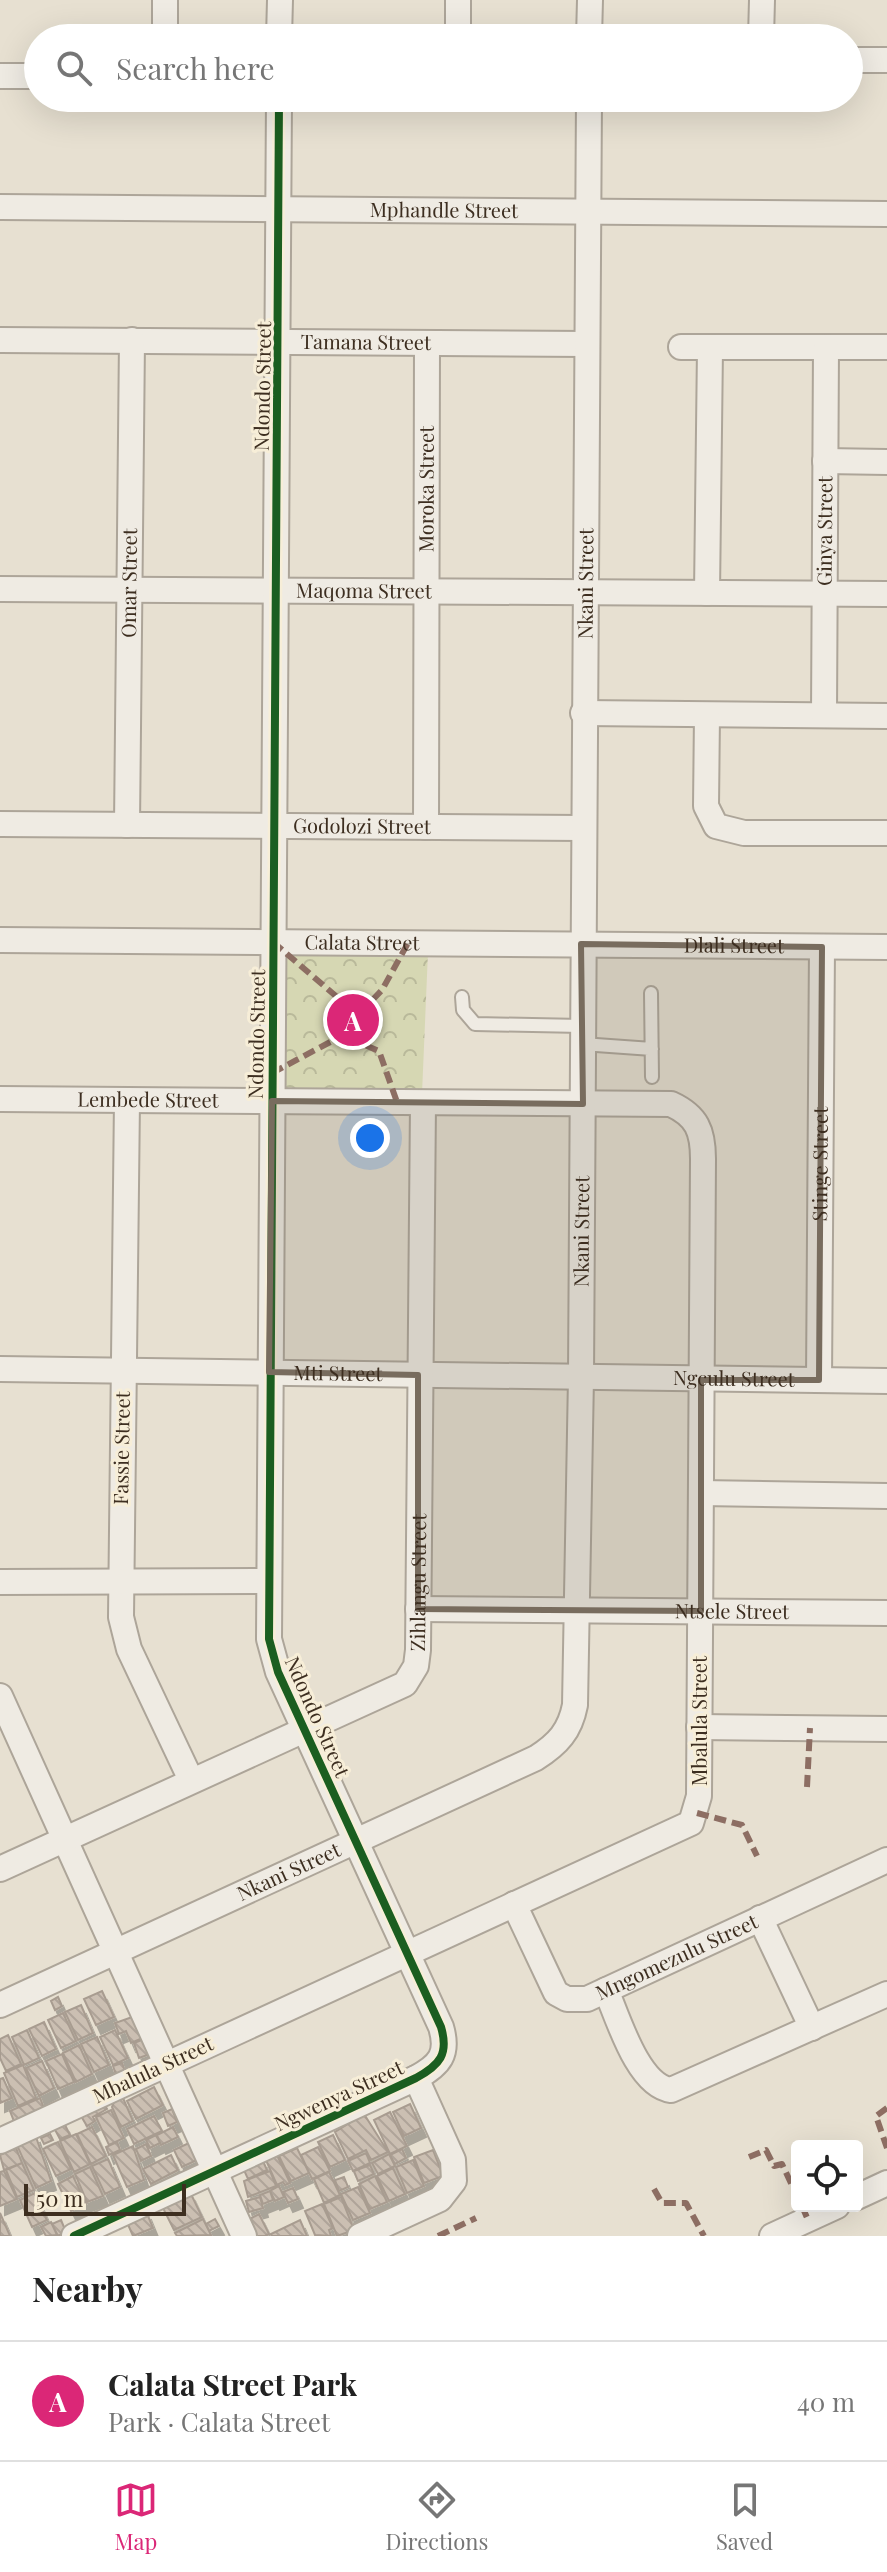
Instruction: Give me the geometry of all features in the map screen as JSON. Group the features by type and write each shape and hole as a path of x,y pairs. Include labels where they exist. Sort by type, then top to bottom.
{"street":[{"path":"165,0 165,24"},
{"path":"279,24 280,0"},
{"path":"458,0 458,24"},
{"path":"589,24 590,0"},
{"path":"761,24 762,0"},
{"path":"863,60 887,60"},
{"path":"0,76 24,76"},
{"name":"Ndondo Street","path":"279,112 268,1581 272,1655 355,1841"},
{"name":"Nkani Street","path":"0,2005 536,1758 565,1734 575,1705 581,1377 581,944 589,112"},
{"name":"Mphandle Street","path":"0,207 887,214"},
{"name":"Tamana Street","path":"0,340 587,344"},
{"name":"Omar Street","path":"127,825 132,340"},
{"name":"Moroka Street","path":"426,827 427,343"},
{"path":"681,347 887,347"},
{"path":"707,593 710,348"},
{"name":"Ginya Street","path":"824,715 826,348"},
{"path":"825,461 887,462"},
{"name":"Maqoma Street","path":"0,589 887,594"},
{"path":"583,713 887,716"},
{"path":"707,715 706,806 716,826 744,833 887,833"},
{"name":"Godolozi Street","path":"0,824 582,828"},
{"name":"Calata Street","path":"0,940 581,944"},
{"name":"Dlali Street","path":"581,944 887,947"},
{"name":"Stinge Street","path":"819,1380 822,947"},
{"name":"Lembede Street","path":"0,1099 583,1104"},
{"name":"Fassie Street","path":"127,1100 121,1617 129,1649 191,1780"},
{"name":"Zihlangu Street","path":"0,1869 405,1684 416,1666 423,1103"},
{"name":"Mbalula Street","path":"0,2141 691,1823 699,1796 703,1148 699,1127 686,1111 671,1104 583,1104"},
{"name":"Mti Street","path":"0,1369 581,1377"},
{"name":"Ngculu Street","path":"581,1377 887,1381"},
{"path":"701,1493 887,1496"},
{"path":"0,1582 268,1581"},
{"name":"Ntsele Street","path":"418,1609 887,1613"},
{"path":"0,1696 244,2236"},
{"path":"699,1727 887,1729"},
{"name":"Ngwenya Street","path":"74,2236 437,2067 446,2044 355,1841"},
{"name":"Mngomezulu Street","path":"514,1904 556,1993 575,2001 606,1990 887,1860"},
{"path":"760,1918 812,2028"},
{"path":"606,1990 644,2073 664,2089 684,2086 887,1994"},
{"path":"360,2236 440,2199 454,2181 453,2160 416,2078"},
{"path":"863,2194 887,2183"},
{"path":"772,2236 824,2212"}],"lane":[{"path":"651,993 652,1077"},
{"path":"462,997 463,1010 475,1024 582,1035 652,1049"}],"highlighted area":[{"path":"581,944 822,947 819,1380 701,1380 701,1611 418,1609 418,1375 269,1372 272,1101 583,1104"}],"green space":[{"path":"292,952 428,952 422,1094 289,1091 281,1082 284,960"}],"building":[{"path":"102,1991 114,2017 96,2025 84,1999"},
{"path":"58,1997 62,2006 55,2010 51,2001"},
{"path":"81,2005 93,2033 78,2040 65,2012"},
{"path":"63,2013 76,2041 61,2048 48,2020"},
{"path":"135,2016 145,2037 131,2043 126,2031 119,2034 115,2023"},
{"path":"44,2022 56,2049 42,2056 29,2029"},
{"path":"27,2030 39,2058 24,2065 12,2037"},
{"path":"115,2030 128,2058 113,2065 100,2037"},
{"path":"8,2035 21,2064 6,2071 0,2058 0,2039"},
{"path":"97,2037 109,2065 94,2072 81,2044"},
{"path":"144,2039 150,2054 139,2058 134,2043"},
{"path":"79,2045 92,2074 76,2082 63,2053"},
{"path":"62,2054 74,2082 58,2089 46,2061"},
{"path":"42,2061 54,2088 39,2096 26,2068"},
{"path":"122,2063 126,2074 117,2078 113,2066"},
{"path":"23,2065 36,2098 18,2106 4,2073"},
{"path":"3,2078 12,2098 0,2103 0,2079"},
{"path":"154,2087 163,2105 136,2119 127,2101"},
{"path":"40,2098 45,2111 15,2124 10,2111"},
{"path":"123,2098 133,2121 121,2127 112,2107 114,2102"},
{"path":"103,2102 107,2109 93,2117 95,2121 87,2126 81,2116"},
{"path":"410,2104 421,2128 404,2136 393,2112"},
{"path":"172,2109 177,2122 168,2126 163,2113"},
{"path":"111,2110 124,2138 109,2145 96,2117"},
{"path":"390,2112 407,2146 390,2154 374,2120"},
{"path":"364,2114 388,2152 371,2160 366,2150 348,2159 335,2132"},
{"path":"154,2116 162,2131 134,2144 127,2129"},
{"path":"64,2123 70,2135 60,2139 54,2128"},
{"path":"92,2127 106,2156 91,2164 77,2134"},
{"path":"173,2127 178,2137 161,2145 157,2135"},
{"path":"35,2134 51,2181 36,2188 16,2143"},
{"path":"50,2134 53,2140 44,2144 41,2138"},
{"path":"76,2134 90,2164 74,2172 60,2141"},
{"path":"156,2135 160,2143 150,2148 146,2140"},
{"path":"333,2135 345,2160 330,2167 318,2142"},
{"path":"58,2142 71,2169 56,2176 43,2149"},
{"path":"117,2142 120,2150 109,2155 106,2147"},
{"path":"191,2142 199,2159 182,2167 174,2150"},
{"path":"146,2144 151,2156 141,2161 136,2149"},
{"path":"133,2146 144,2180 127,2187 113,2155"},
{"path":"318,2147 330,2171 312,2179 301,2155"},
{"path":"16,2148 22,2163 4,2170 0,2155"},
{"path":"297,2148 309,2173 291,2181 279,2156"},
{"path":"402,2149 406,2158 395,2164 390,2155"},
{"path":"433,2150 443,2176 424,2183 414,2157"},
{"path":"276,2153 290,2183 285,2185 283,2182 277,2185 265,2158"},
{"path":"366,2153 370,2163 353,2171 348,2161"},
{"path":"389,2154 395,2166 378,2174 372,2163"},
{"path":"171,2155 178,2170 151,2184 143,2169"},
{"path":"108,2159 120,2187 105,2194 92,2166"},
{"path":"262,2159 267,2170 248,2179 243,2168"},
{"path":"413,2160 424,2186 407,2193 396,2167"},
{"path":"22,2163 34,2190 17,2197 6,2170"},
{"path":"370,2165 374,2174 358,2181 354,2171"},
{"path":"90,2167 103,2196 87,2202 75,2174"},
{"path":"393,2168 405,2194 389,2201 377,2176"},
{"path":"4,2171 17,2199 0,2206 0,2172"},
{"path":"270,2171 276,2186 248,2197 244,2181"},
{"path":"329,2172 340,2195 324,2203 314,2179"},
{"path":"73,2176 86,2204 71,2211 58,2184"},
{"path":"375,2176 387,2202 370,2209 359,2184"},
{"path":"344,2177 348,2187 339,2191 335,2180"},
{"path":"279,2186 284,2197 275,2201 270,2191"},
{"path":"358,2187 370,2213 353,2220 341,2194"},
{"path":"293,2188 298,2199 288,2203 283,2192"},
{"path":"270,2191 273,2200 263,2204 260,2195"},
{"path":"190,2192 202,2217 174,2230 162,2206"},
{"path":"35,2193 47,2220 32,2227 20,2200"},
{"path":"260,2197 263,2208 249,2212 246,2201"},
{"path":"341,2197 354,2230 337,2236 324,2204"},
{"path":"322,2204 333,2228 329,2230 331,2236 315,2235 305,2211"},
{"path":"146,2211 153,2228 133,2236 126,2220"},
{"path":"0,2213 10,2236 0,2236"},
{"path":"259,2214 269,2234 265,2236 256,2236 248,2220"},
{"path":"203,2219 211,2235 177,2236 175,2233"},
{"path":"215,2219 219,2226 209,2231 206,2224"},
{"path":"61,2220 66,2232 58,2236 52,2224"},
{"path":"300,2220 307,2236 272,2236 271,2234"},
{"path":"51,2222 57,2235 46,2236 41,2227"}],"marked path":[{"path":"273,942 358,1015 365,1045 379,1051 397,1102"},
{"path":"272,1073 334,1040 382,990 408,943"},
{"path":"807,1787 810,1728"},
{"path":"697,1813 742,1825 757,1856"},
{"path":"887,2108 876,2116 887,2148"},
{"path":"749,2157 766,2150 774,2166 782,2164 791,2183"},
{"path":"654,2189 662,2203 686,2203 704,2236"},
{"path":"805,2212 808,2220"},
{"path":"438,2236 476,2218"}],"cycle path":[{"path":"74,2236 416,2078 437,2063 444,2045 441,2027 278,1672 269,1639 279,112"}],"place":[{"name":"Calata Street Park","path":"353,1020"}]}
